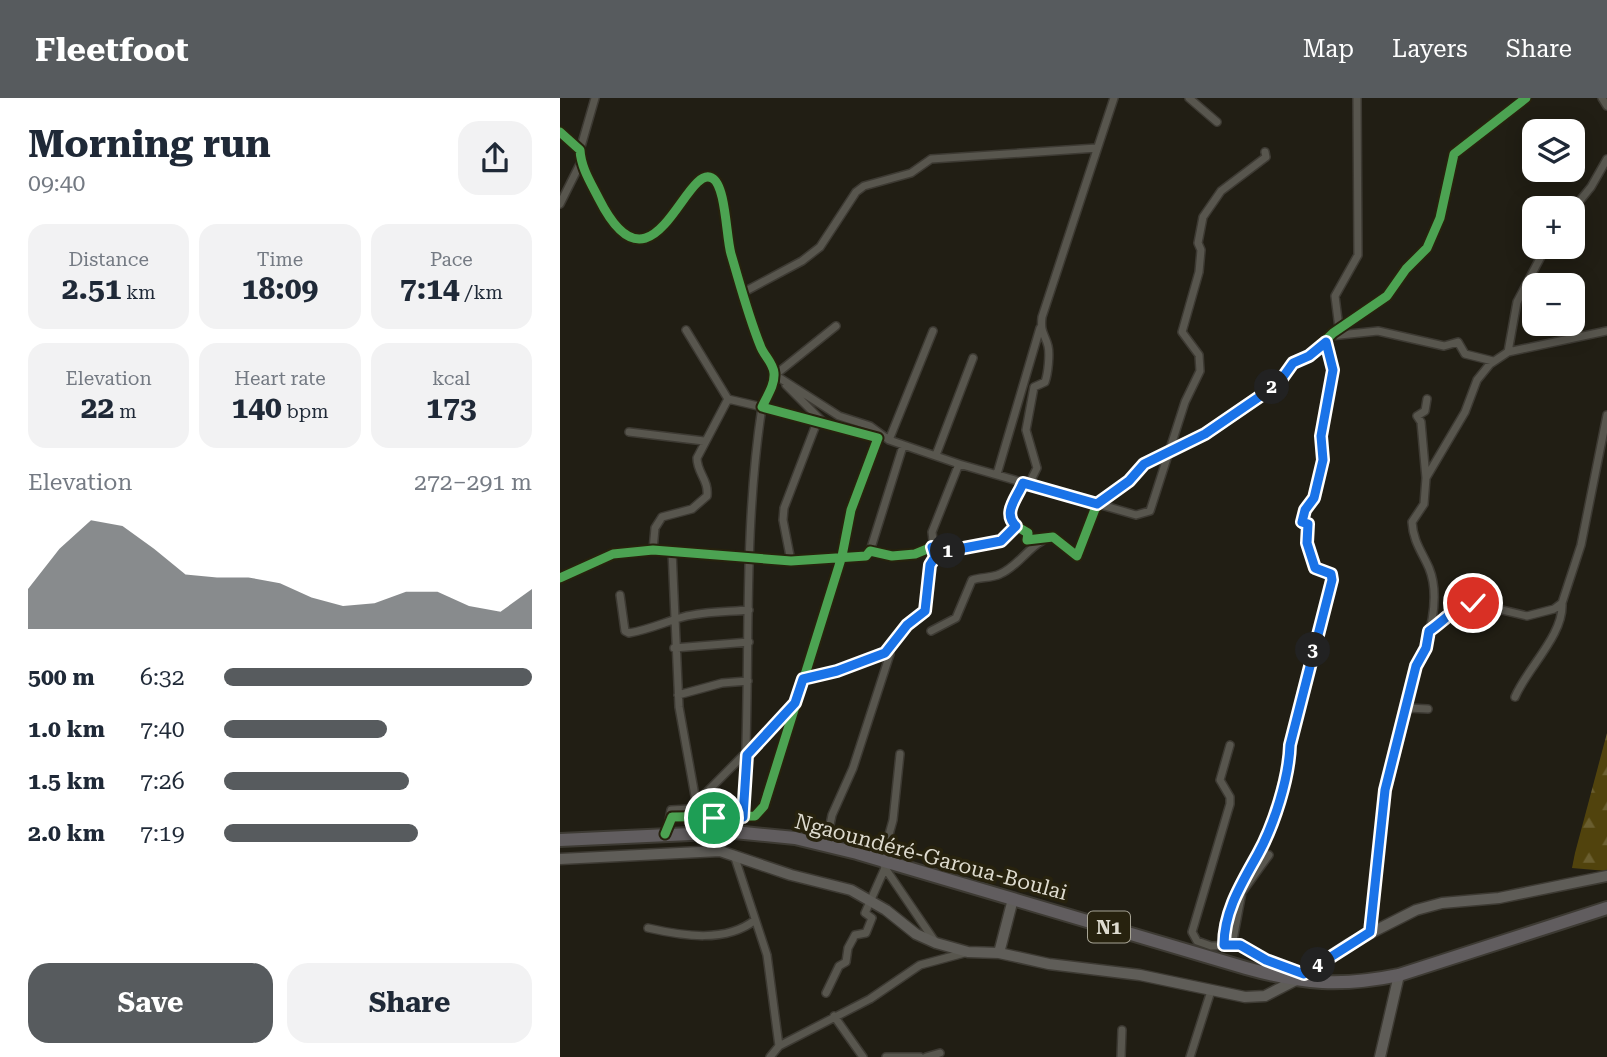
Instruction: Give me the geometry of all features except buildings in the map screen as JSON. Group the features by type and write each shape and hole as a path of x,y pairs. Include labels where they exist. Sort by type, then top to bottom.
{"highway":[{"name":"Ngaoundéré-Garoua-Boulai","path":"560,840 667,827 770,834 827,845 883,864 1299,978 1339,984 1399,975 1607,908"}],"street":[{"path":"595,98 580,150 581,162 618,229 635,239 652,234 669,220 698,181 707,177 713,178 720,186 727,241 755,332 775,375 828,425"},
{"path":"997,474 1023,376 1114,98"},
{"path":"1189,98 1217,122"},
{"path":"1339,328 1335,296 1358,255 1357,98"},
{"path":"1023,483 1010,508 1011,521 1028,533 1027,540 1053,537 1077,556 1097,504 1129,481 1144,464 1205,434 1258,398 1278,384 1293,363 1309,356 1339,328 1387,296 1406,269 1427,248 1440,218 1454,154 1526,98"},
{"path":"1602,98 1607,106"},
{"path":"560,132 580,150"},
{"path":"744,292 802,261 820,247 856,192 863,186 904,176 931,159 1097,148"},
{"path":"775,375 839,416 870,426 889,440 903,446 1144,516 1150,511 1201,360 1182,332 1199,272 1201,225 1221,191 1266,157 1265,152"},
{"path":"1584,196 1607,159"},
{"path":"560,204 581,162"},
{"path":"1508,352 1517,302 1540,259"},
{"path":"743,817 754,460 762,407 775,375 836,326"},
{"path":"1023,483 1030,482 1037,468 1026,436 1034,387 1045,382 1047,376 1048,346 1042,336 1041,326"},
{"path":"667,827 672,817 755,816 764,806 842,556 851,510 878,438 727,399 686,330"},
{"path":"889,440 933,331"},
{"path":"1328,339 1378,331 1444,346 1458,342 1465,354 1494,361"},
{"path":"1426,478 1465,412 1477,380 1494,361 1508,352 1607,331"},
{"path":"1228,945 1227,917 1259,853 1288,773 1290,745 1332,580 1331,574 1315,568 1307,543 1308,524 1302,522 1305,510 1314,498 1323,460 1321,436 1333,370 1328,339"},
{"path":"936,455 973,358"},
{"path":"653,550 655,528 662,517 692,509 707,496 708,484 697,467 704,441 727,399"},
{"path":"1370,932 1385,790 1408,708 1416,666 1426,648 1429,631 1432,578 1417,547 1412,522 1423,504 1426,478 1421,422 1418,416 1425,411 1427,399"},
{"path":"1515,697 1550,640 1563,612 1562,603 1581,545 1607,415"},
{"path":"791,561 783,520 784,508 817,422"},
{"path":"629,432 704,441"},
{"path":"560,578 613,554 653,550 791,561 866,556 870,551 903,446"},
{"path":"803,679 880,655 907,625 925,611 930,565 935,557 932,532 959,464"},
{"path":"870,551 892,556 915,554 932,547 948,551 1001,541 1016,526"},
{"path":"931,631 956,618 972,580 986,575 999,575 1024,558 1037,543 1049,538"},
{"path":"672,551 678,695 686,755 699,818"},
{"path":"620,594 626,633 685,616 720,613 726,609 749,610"},
{"path":"1429,631 1461,605 1473,603 1527,615 1554,609 1562,603"},
{"path":"674,648 749,642"},
{"path":"827,845 832,815 853,768 890,654 888,648"},
{"path":"678,695 722,683 748,681"},
{"path":"667,827 671,810 684,811 697,801 708,788 747,755 795,703"},
{"path":"1408,708 1428,709"},
{"path":"1230,745 1220,780 1230,797 1230,804 1192,932 1197,941 1211,946 1240,945 1299,978"},
{"path":"826,993 839,965 846,962 848,948 855,935 866,933 872,918 864,913 883,864 892,820 900,754"},
{"path":"560,859 704,850 734,855 790,875 851,890 916,934 968,952 999,953 1049,964 1140,975 1245,997 1265,996 1299,978 1370,932 1416,910 1442,903 1499,898 1607,876"},
{"path":"1228,945 1242,892 1269,855 1259,853"},
{"path":"734,855 767,955 779,1046"},
{"path":"883,864 936,943"},
{"path":"999,953 1013,899"},
{"path":"648,928 679,934 726,934 743,929 755,920"},
{"path":"770,1057 779,1046 870,999 920,965 968,952"},
{"path":"1381,1052 1399,975"},
{"path":"1190,1057 1211,991"},
{"path":"834,1016 863,1057"},
{"path":"1121,1057 1122,1030"},
{"path":"926,1057 940,1053"},
{"path":"886,1057 920,1057"}],"green space":[{"path":"1607,733 1607,871 1572,868 1575,853"}],"cycle path":[{"path":"560,578 613,554 653,550 791,561 866,556 870,551 892,556 915,554 932,547 948,551 1001,541 1016,526 1028,533 1027,540 1053,537 1077,556 1097,504 1129,481 1144,464 1205,434 1258,398 1278,384 1293,363 1309,356 1333,333 1387,296 1406,269 1427,248 1440,218 1454,154 1526,98"},
{"path":"560,132 580,150 590,181 618,228 636,239 651,235 666,223 702,179 712,178 720,190 731,254 748,311 761,349 774,373 762,407 878,438 851,510 842,556 764,806 755,816 672,817 665,834"}],"route":[{"path":"714,818 743,817 747,755 795,703 803,679 837,671 885,653 907,625 925,611 930,565 935,557 932,547 948,551 977,543 1001,541 1016,526 1013,526 1009,513 1023,483 1097,504 1138,474 1144,464 1205,434 1278,384 1293,363 1309,356 1326,342 1333,370 1326,425 1321,436 1323,460 1314,498 1307,506 1302,522 1303,525 1308,524 1309,534 1306,540 1316,570 1331,574 1332,580 1290,745 1288,773 1259,853 1244,878 1224,930 1224,945 1240,945 1266,960 1304,974 1370,932 1385,817 1385,790 1408,708 1416,666 1426,648 1432,627 1437,627 1455,608 1473,603"}]}
